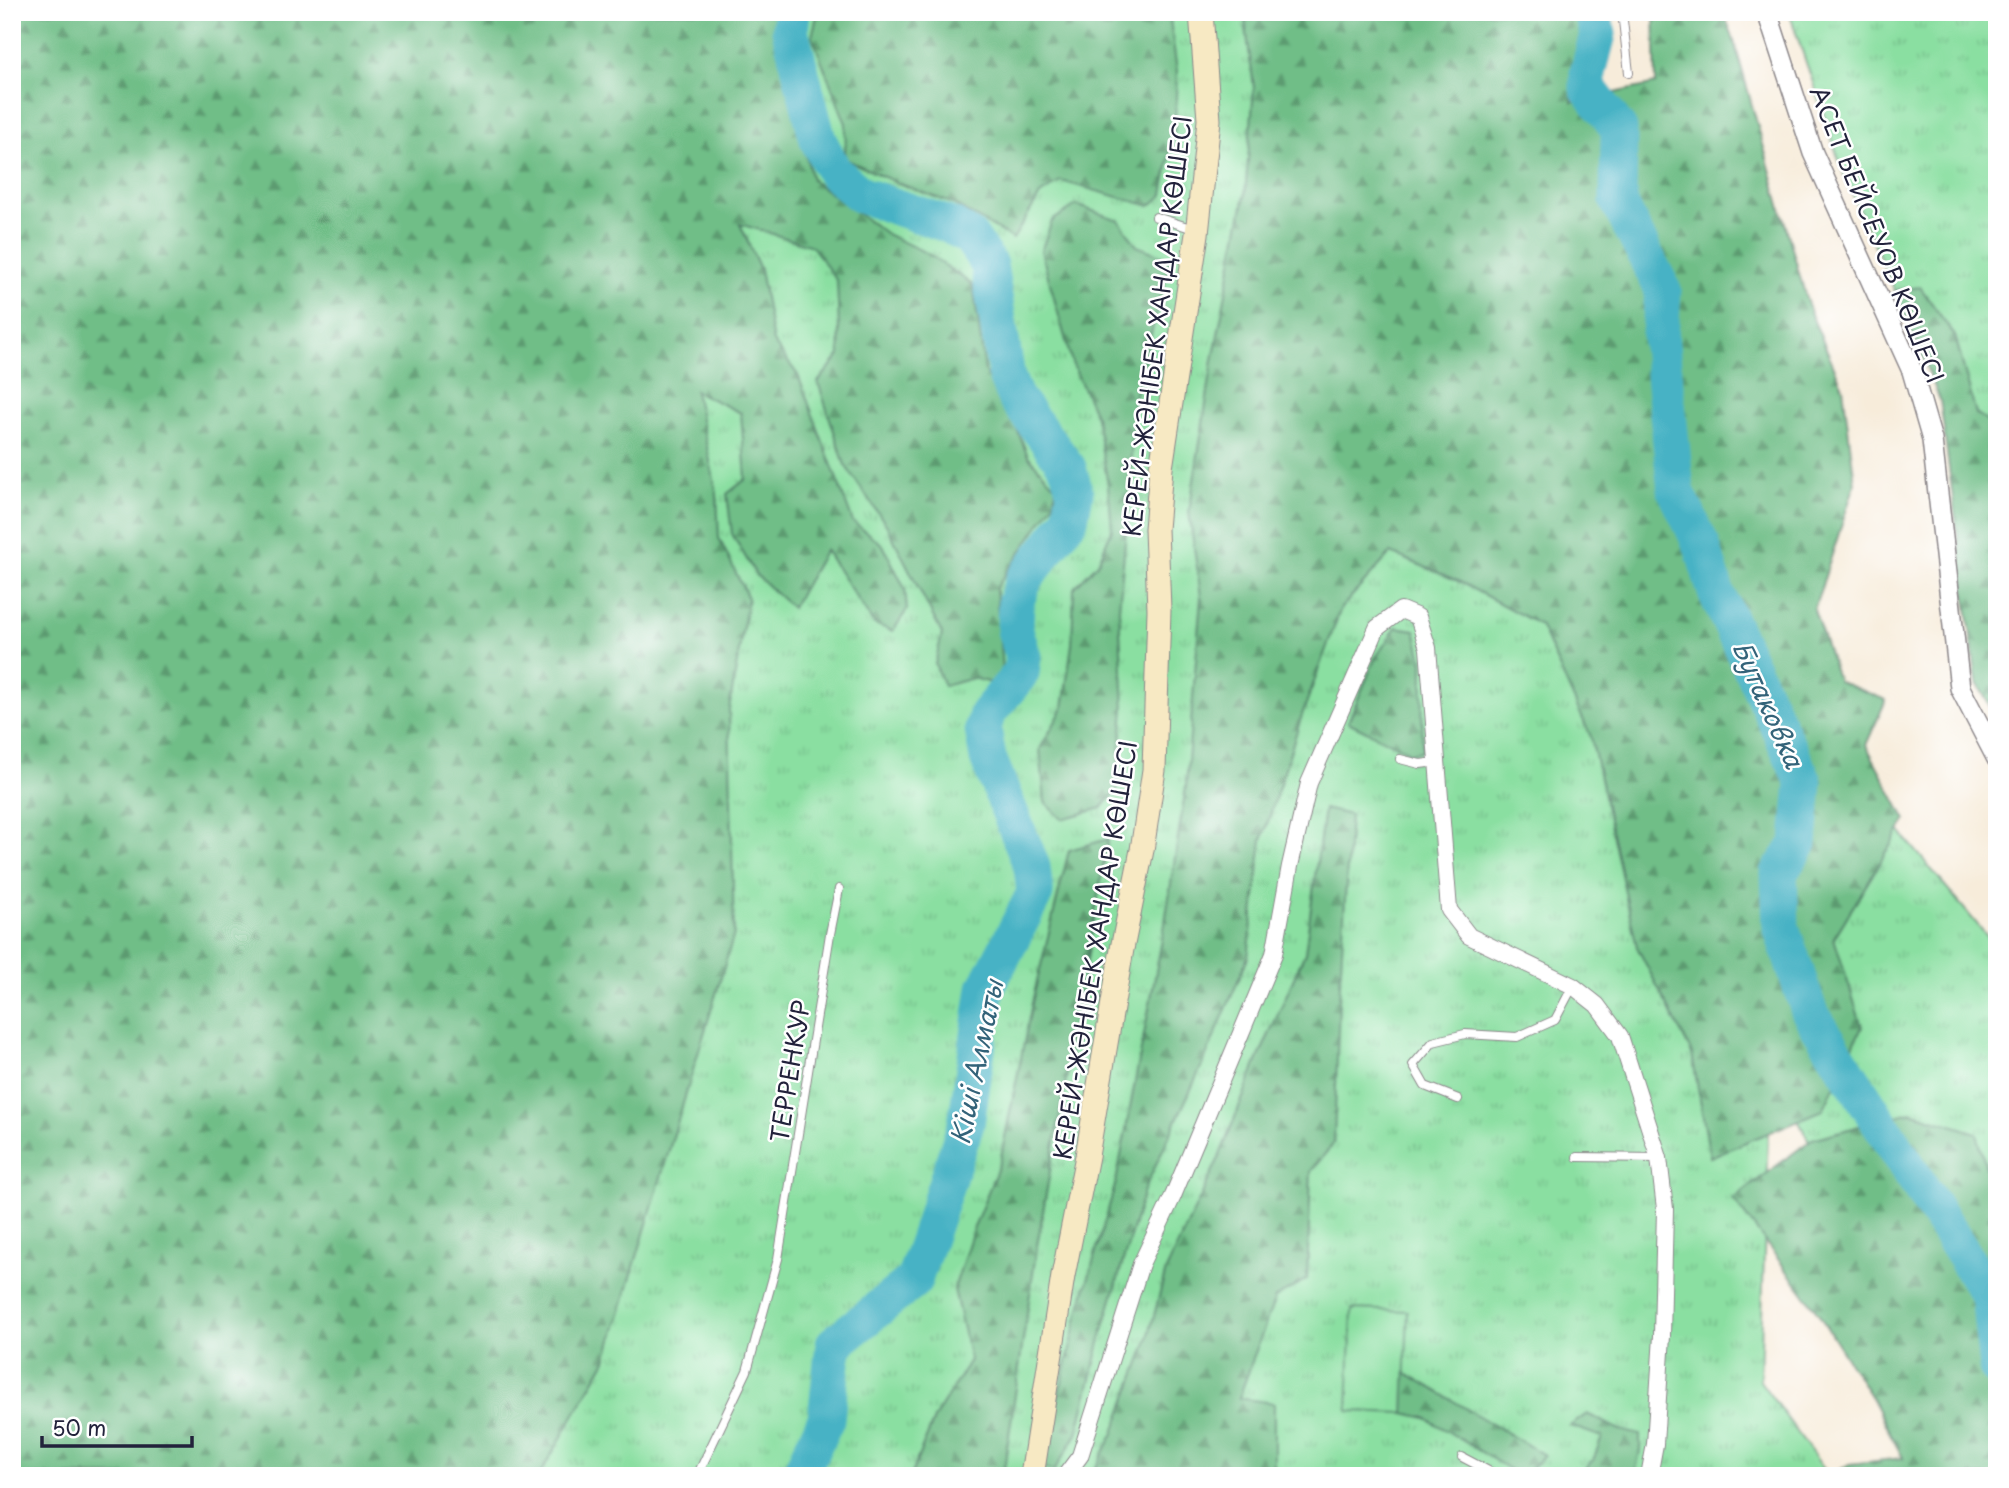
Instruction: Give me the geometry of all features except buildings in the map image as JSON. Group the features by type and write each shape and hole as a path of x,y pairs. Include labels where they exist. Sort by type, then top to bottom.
{"main road":[{"name":"КЕРЕЙ-ЖӘНІБЕК ХАНДАР КӨШЕСІ","path":"1032,1476 1063,1276 1087,1157 1154,771 1159,610 1156,529 1161,468 1198,230 1209,120 1201,12"}],"street":[{"name":"АСЕТ БЕЙСЕУОВ КӨШЕСІ","path":"1767,12 1813,153 1912,371 1931,440 1960,688 1997,760"},
{"path":"1065,1476 1080,1456 1141,1264 1173,1196 1274,954 1309,783 1377,628 1401,610 1418,617 1428,648 1449,910 1469,936 1573,986 1597,1005 1620,1036 1659,1158 1665,1209 1662,1336 1656,1444 1649,1476"}],"lane":[{"path":"1622,12 1629,73"},
{"path":"1156,217 1198,230"},
{"path":"1400,759 1420,764 1437,762"},
{"name":"ТЕРРЕНКУР","path":"697,1476 747,1371 778,1259 839,889"},
{"path":"1458,1099 1425,1086 1413,1065 1433,1042 1465,1034 1517,1037 1555,1020 1573,986"},
{"path":"1577,1157 1659,1158"},
{"path":"1462,1457 1498,1476"}],"green space":[{"path":"12,12 1352,12 1607,480 1997,948 1997,1476 1983,1476 1770,1066 1760,1381 1829,1476 12,1476"},
{"path":"12,12 775,12 774,25 812,180 888,235 927,253 973,285 985,371 1011,415 1028,456 1056,487 1054,503 996,588 1002,671 992,683 973,678 944,686 935,664 942,634 887,526 845,465 818,382 840,355 837,281 812,246 740,224 760,269 773,342 798,375 853,522 883,545 905,589 907,610 893,631 874,624 825,550 792,608 756,575 732,534 727,494 746,479 741,413 695,391 717,494 719,538 748,598 729,710 734,934 606,1360 539,1476 12,1476"},
{"path":"818,12 1169,12 1177,71 1175,127 1163,195 1150,206 1061,181 1040,195 1013,239 951,203 845,159 846,124 812,36"},
{"path":"1244,12 1584,12 1572,102 1656,84 1654,12 1723,12 1732,34 1810,312 1843,387 1855,484 1814,610 1838,681 1886,700 1866,745 1906,820 1834,938 1862,1027 1823,1110 1710,1157 1692,1054 1637,947 1591,737 1540,625 1458,581 1391,553 1341,608 1302,715 1262,840 1248,957 1205,1059 1144,1190 1105,1323 1077,1434 1054,1471 1041,1468 1081,1304 1116,1182 1164,929 1186,786 1201,597 1189,512 1213,360 1245,195 1254,88"},
{"path":"1789,12 1987,12 1997,25 1997,428 1976,415 1955,336 1920,287 1895,291 1845,178"},
{"path":"1076,205 1119,220 1137,246 1171,259 1134,398 1119,609 1124,709 1117,790 1102,808 1062,819 1045,802 1040,749 1063,708 1072,644 1074,588 1098,563 1112,529 1108,485 1096,417 1072,363 1041,251 1052,221"},
{"path":"1920,287 1955,336 1976,414 1997,428 1997,719 1977,683 1940,400 1895,291"},
{"path":"1396,627 1415,630 1423,663 1422,751 1411,753 1348,722 1375,659"},
{"path":"1324,809 1350,815 1334,1143 1311,1171 1307,1279 1275,1298 1239,1398 1274,1403 1274,1476 1091,1476 1113,1435 1146,1346 1166,1270 1218,1160 1259,1057 1305,953"},
{"path":"1108,839 1037,1246 1003,1476 908,1476 935,1417 970,1360 954,1289 974,1227 1000,1162 1033,998 1069,850"},
{"path":"1911,1112 1977,1133 1997,1211 1997,1476 1829,1476 1849,1464 1903,1458 1872,1399 1814,1307 1733,1199 1812,1139"},
{"path":"1352,1309 1408,1311 1404,1413 1348,1411"},
{"path":"1405,1372 1544,1455 1520,1476 1426,1418 1404,1413"},
{"path":"1587,1414 1620,1430 1640,1435 1635,1476 1577,1476 1593,1460 1602,1437 1570,1426"}],"waterway":[{"name":"Кіші Алматы","path":"792,12 790,30 818,140 834,172 861,195 952,226 971,238 989,265 1007,378 1015,397 1068,468 1075,493 1070,519 1024,580 1016,601 1015,630 1023,657 1021,673 987,714 983,729 988,758 1032,867 1035,893 986,988 966,1124 914,1280 834,1344 826,1419 799,1476"},
{"name":"Бутаковка","path":"1592,12 1598,34 1588,73 1588,88 1619,129 1618,201 1663,290 1660,336 1676,491 1702,546 1716,592 1804,782 1799,843 1779,873 1781,927 1809,1011 1989,1295 1997,1367"}]}
